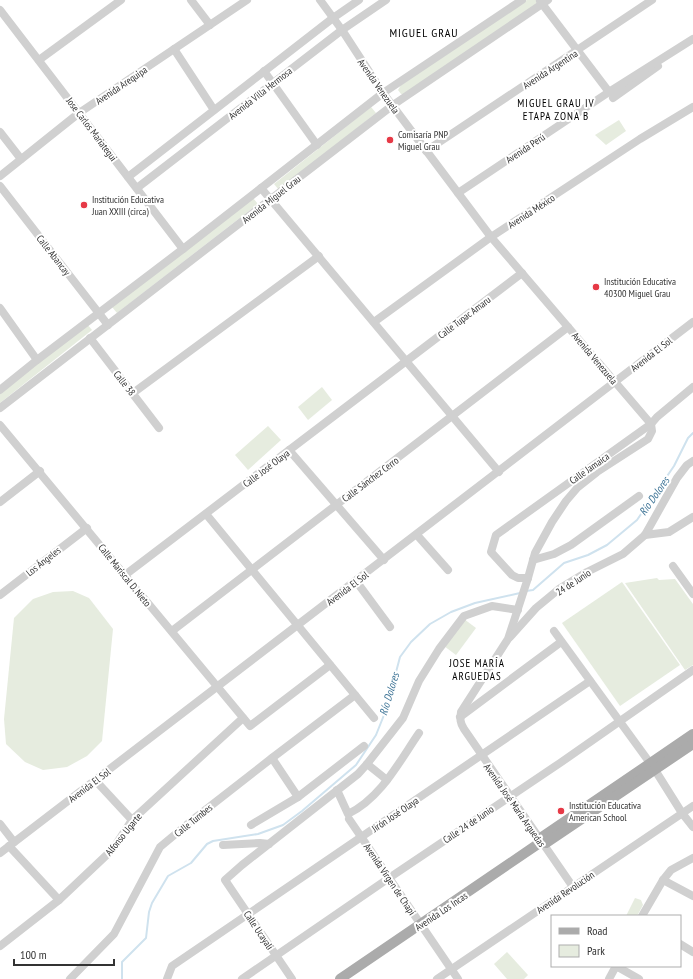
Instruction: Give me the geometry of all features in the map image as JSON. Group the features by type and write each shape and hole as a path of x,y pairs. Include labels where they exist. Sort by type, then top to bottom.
{"main road":[{"name":"Avenida Los Incas","path":"340,979 541,842 546,843 653,766 693,734"},
{"name":"Avenida Los Incas","path":"653,766 693,744"}],"street":[{"path":"39,60 121,0"},
{"path":"191,0 210,25"},
{"name":"Avenida Arequipa","path":"0,176 79,113 247,0"},
{"name":"Avenida Venezuela","path":"320,0 342,30 383,93 491,237 651,424"},
{"name":"Avenida Villa Hermosa","path":"128,178 333,18 360,0"},
{"name":"Avenida Villa Hermosa","path":"137,188 342,30 386,0"},
{"name":"Avenida Miguel Grau","path":"0,390 383,93 522,0"},
{"name":"Avenida Argentina","path":"426,151 652,0"},
{"path":"544,1 611,95"},
{"name":"Avenida Miguel Grau","path":"0,408 392,105 544,1"},
{"name":"Jose Carlos Mariategui","path":"0,10 183,249"},
{"name":"Avenida Perú","path":"458,193 656,68 669,54 693,39"},
{"path":"174,49 214,110"},
{"path":"264,71 317,144"},
{"name":"Avenida México","path":"374,322 491,237 640,139 693,107"},
{"path":"0,132 21,159"},
{"name":"Calle Abancay","path":"0,186 108,325"},
{"path":"262,188 499,472"},
{"path":"133,393 319,256"},
{"name":"Calle Tupac Amaru","path":"406,361 522,273"},
{"path":"0,308 37,360"},
{"name":"Avenida El Sol","path":"0,853 417,535 693,322"},
{"name":"Calle Sánchez Cerro","path":"172,631 568,327"},
{"name":"Calle 38","path":"90,338 159,428"},
{"name":"Calle José Olaya","path":"125,575 406,361"},
{"name":"Calle Jamaica","path":"528,580 518,578 512,574 490,552 496,535 651,424 657,417 693,387"},
{"path":"460,719 461,712 475,688 508,639 528,580 535,553 552,522 578,487 597,472 648,439 652,431 651,424"},
{"name":"Calle Mariscal D. Nieto","path":"0,425 40,471 250,726 330,665"},
{"path":"289,450 384,560"},
{"path":"645,535 677,478 686,465 693,461"},
{"path":"0,502 40,471"},
{"path":"533,560 554,554 571,545 639,496"},
{"path":"206,514 374,718"},
{"path":"645,535 669,532 693,518"},
{"name":"Los Ángeles","path":"0,595 87,528"},
{"path":"417,535 448,570"},
{"name":"24 de Junio","path":"508,639 536,608 559,590 587,572 623,554 645,535"},
{"path":"673,566 693,594"},
{"path":"356,581 390,627"},
{"path":"223,845 269,844 358,774 403,718 419,681 439,649 464,616 492,606 519,606"},
{"path":"554,631 653,766 682,813 693,827"},
{"path":"460,719 562,642"},
{"name":"Calle 24 de Junio","path":"242,979 693,670"},
{"name":"Jirón José Olaya","path":"167,979 172,966 590,681"},
{"name":"Calle Tumbes","path":"73,978 114,934 160,848 190,822 355,695"},
{"name":"Alfonso Ugarte","path":"0,946 59,900 113,849 132,820 243,718"},
{"name":"Avenida José María Arguedas","path":"460,719 464,730 573,887"},
{"path":"337,790 348,814 370,800 387,780 419,733"},
{"path":"251,825 298,797 364,746"},
{"path":"272,758 298,797"},
{"path":"367,764 387,780"},
{"path":"95,780 132,820"},
{"name":"Avenida Revolución","path":"437,979 693,806"},
{"name":"Avenida Virgen de Chapi","path":"349,819 458,979"},
{"path":"0,824 11,844 59,900"},
{"name":"Calle Ucayali","path":"269,844 225,880 292,979"},
{"path":"643,915 663,880 671,870 693,858"},
{"path":"663,880 693,896"},
{"path":"681,945 693,952"},
{"path":"609,979 615,967"},
{"path":"618,967 639,979"}],"green space":[{"path":"527,0 536,0 536,5 405,94 401,94 398,90 401,85"},
{"path":"371,107 376,113 279,190 274,184"},
{"path":"619,120 626,131 606,145 595,135"},
{"path":"253,198 258,204 117,313 112,307"},
{"path":"87,324 92,330 0,403 0,393"},
{"path":"322,387 332,400 308,420 298,407"},
{"path":"268,426 281,440 248,470 235,455"},
{"path":"657,578 659,580 675,579 693,604 693,665 685,670 625,583"},
{"path":"622,582 680,665 620,706 562,623"},
{"path":"73,591 89,598 113,629 102,741 87,756 67,767 43,770 25,762 6,744 4,719 14,618 33,599 53,592"},
{"path":"464,619 476,628 456,655 444,646"},
{"path":"635,898 641,900 643,905 638,915 626,915"},
{"path":"507,952 528,975 524,979 507,979 494,964"}],"waterway":[{"name":"Río Dolores","path":"526,591 533,590 564,563 588,555 607,545 637,520 674,466 688,438 693,433"},
{"name":"Río Dolores","path":"122,979 122,962 146,938 149,912 152,903 168,876 191,863 207,844 213,841 258,834 283,825 302,811 356,765 376,735 386,710 400,657 411,642 430,624 451,612 475,603 520,593"}],"place":[{"name":"Comisaría PNP Miguel Grau","path":"390,140"},
{"name":"Institución Educativa Juan XXIII (circa)","path":"84,205"},
{"name":"Institución Educativa 40300 Miguel Grau","path":"596,287"},
{"name":"Institución Educativa American School","path":"561,811"}],"district":[{"name":"MIGUEL GRAU","path":"424,33"},
{"name":"MIGUEL GRAU IV ETAPA ZONA B","path":"556,109"},
{"name":"JOSE MARÍA ARGUEDAS","path":"477,669"}]}
